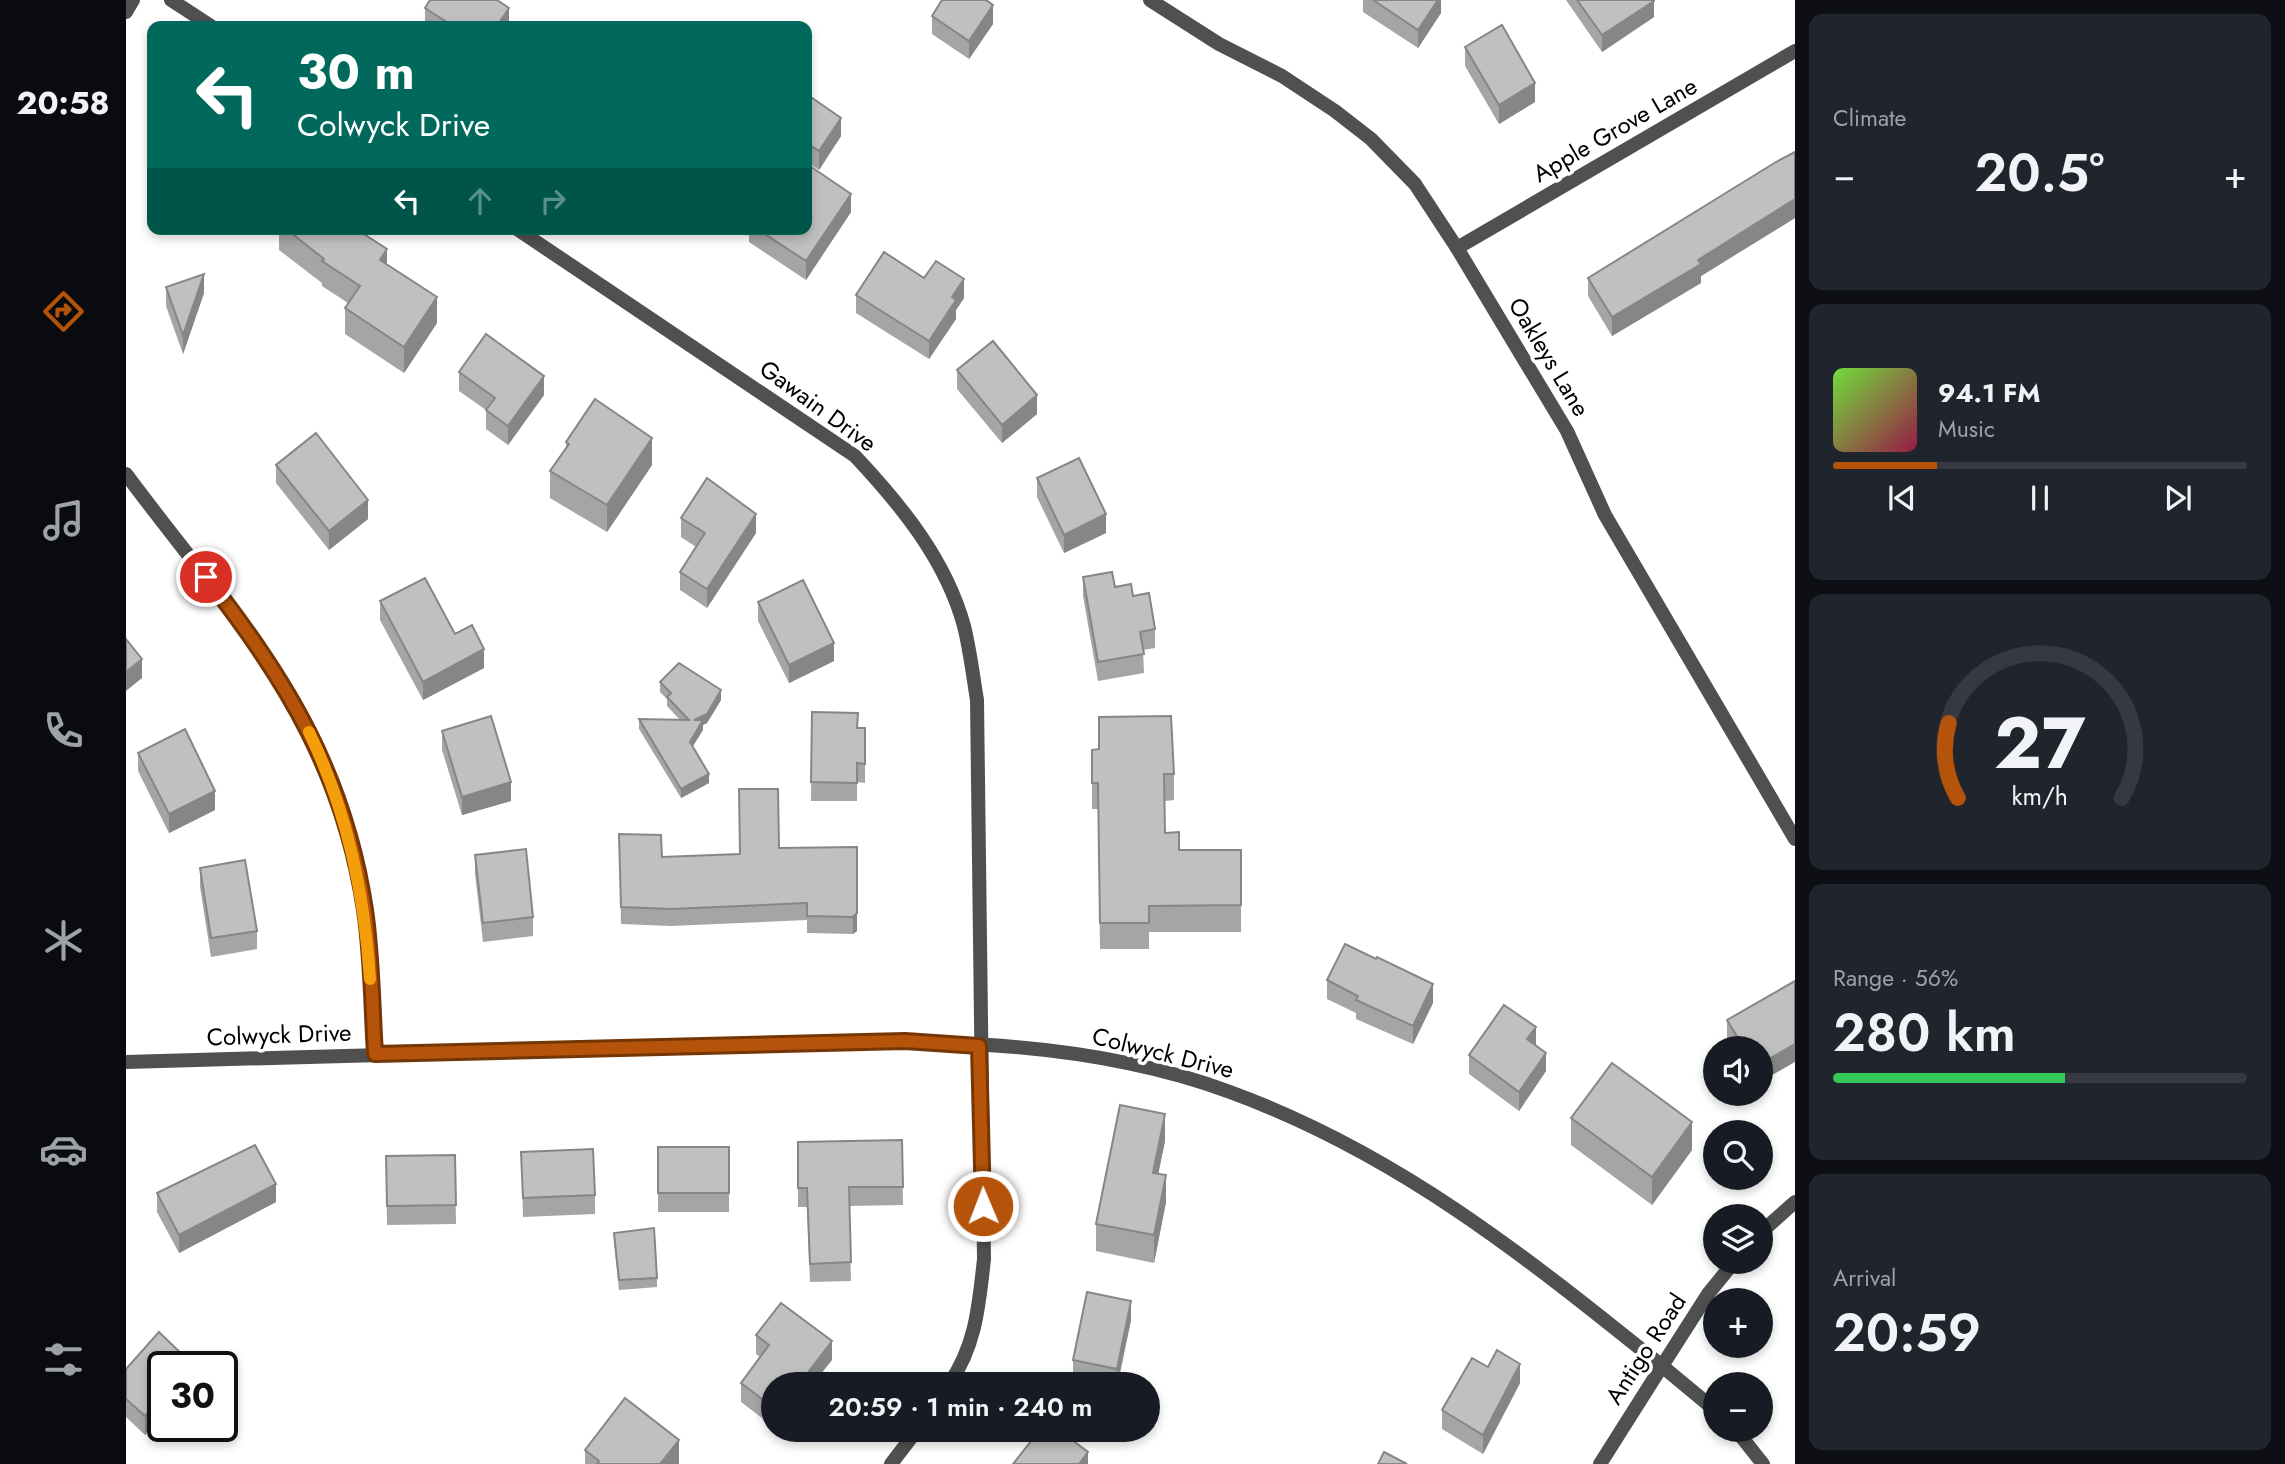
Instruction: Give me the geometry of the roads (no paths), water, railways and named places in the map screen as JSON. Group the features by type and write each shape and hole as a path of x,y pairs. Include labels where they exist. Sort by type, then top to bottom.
{"street":[{"path":"126,12 133,0"},
{"path":"171,0 203,21"},
{"name":"Oakleys Lane","path":"1150,0 1219,44 1282,76 1371,139 1415,184 1457,247 1567,431 1605,515 1795,839"},
{"name":"Apple Grove Lane","path":"1457,247 1795,51"},
{"name":"Gawain Drive","path":"526,235 855,456 890,493 929,548 964,626 977,700 979,1046 984,1259 977,1327 957,1372"},
{"path":"126,474 251,634 297,706 331,776 356,862 365,912 375,1054"},
{"name":"Colwyck Drive","path":"126,1062 905,1041 1097,1056 1163,1071 1229,1091 1344,1140 1439,1196 1570,1292 1703,1400"},
{"path":"1773,1221 1795,1202"},
{"name":"Antigo Road","path":"1600,1464 1708,1294 1724,1274"},
{"path":"891,1464 908,1442"},
{"path":"1746,1442 1763,1464"}]}
